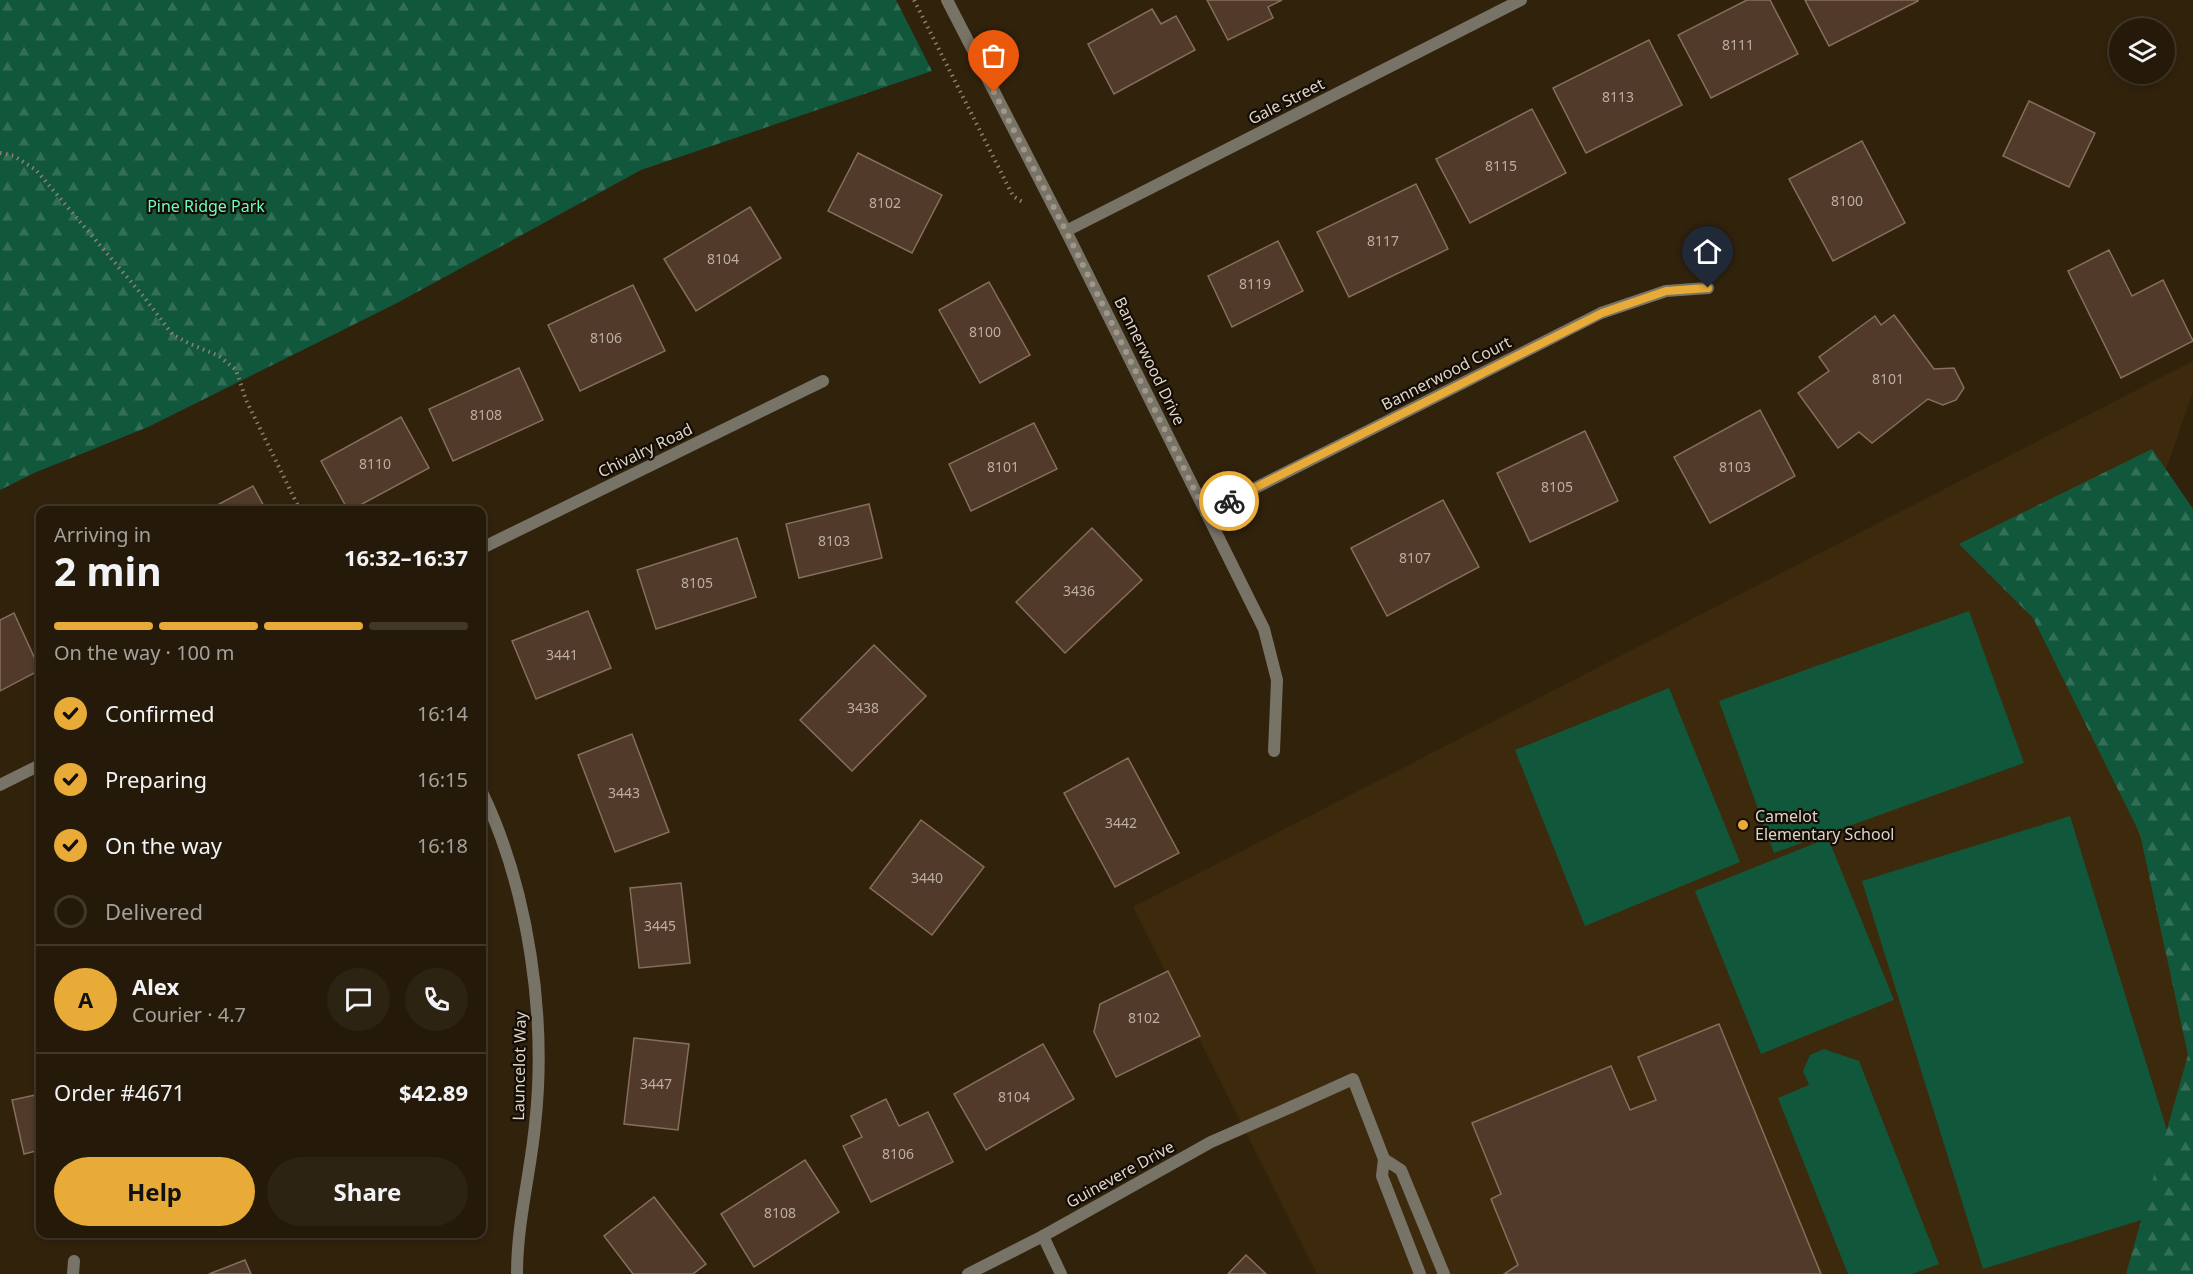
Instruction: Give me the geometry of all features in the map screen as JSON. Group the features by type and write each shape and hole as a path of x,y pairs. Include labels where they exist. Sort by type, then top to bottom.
{"street":[{"name":"Bannerwood Drive","path":"946,0 1066,231 1264,629 1277,680 1274,751"},
{"name":"Gale Street","path":"1066,231 1521,0"},
{"name":"Bannerwood Court","path":"1206,513 1602,313 1666,291 1708,288"},
{"name":"Chivalry Road","path":"486,547 823,381"},
{"path":"0,785 36,767"},
{"name":"Launcelot Way","path":"486,801 513,877 530,952 538,1013 539,1056 535,1125 517,1243 517,1274"},
{"name":"Guinevere Drive","path":"968,1274 1043,1236 1211,1142 1353,1079 1384,1159"},
{"path":"1420,1274 1382,1176 1384,1159 1401,1170 1444,1274"},
{"path":"1043,1236 1062,1274"}],"path":[{"path":"914,0 1013,196 1030,207"},
{"path":"0,153 14,156 36,170 144,297 172,334 188,344 219,356 236,370 246,400 298,506"}],"shaded area":[{"name":"Camelot Elementary School","path":"2193,361 2193,392 2086,699 2193,743 2193,1274 1317,1274 1133,907"}],"green space":[{"name":"Pine Ridge Park","path":"0,0 896,0 932,71 641,170 397,303 148,427 34,473 0,490"},
{"path":"2152,449 2193,509 2193,1274 2126,1274 2188,1055 2140,834 2033,618 1959,544"},
{"path":"1969,611 2024,763 1774,853 1719,701"},
{"path":"1669,688 1740,862 1585,926 1515,750"},
{"path":"2070,816 2190,1205 1983,1269 1862,881"},
{"path":"1828,838 1894,1000 1761,1054 1695,891"},
{"path":"1824,1049 1859,1061 1939,1264 1912,1274 1848,1274 1778,1098 1809,1085 1803,1071 1810,1055"}],"building":[{"path":"1207,0 1282,0 1268,7 1273,18 1228,40"},
{"path":"1747,0 1770,0 1798,54 1711,98 1678,35"},
{"path":"1805,0 1918,0 1918,1 1829,46"},
{"path":"1152,9 1161,24 1176,16 1195,50 1114,94 1088,44"},
{"path":"1649,40 1682,105 1586,153 1553,88"},
{"path":"2029,101 2095,133 2069,187 2003,156"},
{"path":"1532,109 1566,173 1470,223 1436,159"},
{"path":"1862,141 1905,223 1833,261 1789,179"},
{"path":"858,153 942,195 912,253 828,211"},
{"path":"1416,184 1448,249 1349,297 1317,232"},
{"path":"750,207 781,258 696,311 664,259"},
{"path":"1278,241 1303,291 1232,327 1208,276"},
{"path":"2109,250 2132,296 2163,280 2193,341 2121,378 2068,271"},
{"path":"989,282 1030,355 980,383 939,310"},
{"path":"633,285 665,351 580,391 548,325"},
{"path":"1894,315 1934,369 1954,368 1964,388 1956,400 1943,405 1928,399 1872,443 1859,432 1838,448 1798,393 1829,371 1819,357 1875,316 1881,325"},
{"path":"519,368 543,420 453,461 429,409"},
{"path":"1760,410 1795,476 1710,523 1674,457"},
{"path":"401,417 429,468 358,506 346,506 321,461"},
{"path":"1034,423 1057,469 971,511 949,464"},
{"path":"1585,431 1618,501 1530,542 1497,473"},
{"path":"253,486 264,506 216,506"},
{"path":"1443,500 1479,567 1387,616 1351,548"},
{"path":"869,504 882,558 799,578 786,524"},
{"path":"1092,528 1142,580 1065,653 1016,602"},
{"path":"737,538 756,597 656,629 637,570"},
{"path":"588,611 611,668 536,699 512,641"},
{"path":"14,613 36,661 36,672 0,691 0,620"},
{"path":"874,645 926,696 852,771 800,720"},
{"path":"632,734 669,832 615,852 578,755"},
{"path":"1128,758 1179,853 1115,887 1064,793"},
{"path":"921,820 984,867 932,935 870,888"},
{"path":"681,883 690,963 639,968 630,888"},
{"path":"1168,971 1200,1036 1116,1077 1094,1032 1100,1004"},
{"path":"1719,1024 1821,1274 1504,1274 1518,1265 1491,1199 1501,1194 1472,1123 1611,1066 1630,1110 1656,1100 1638,1057"},
{"path":"634,1038 689,1044 678,1130 624,1124"},
{"path":"1043,1044 1074,1099 986,1150 954,1094"},
{"path":"36,1095 36,1151 24,1154 12,1100"},
{"path":"886,1099 899,1126 928,1112 953,1162 871,1202 843,1146 862,1137 851,1116"},
{"path":"805,1160 839,1212 754,1267 721,1214"},
{"path":"654,1197 706,1264 693,1274 633,1274 604,1236"},
{"path":"1246,1255 1266,1274 1228,1274"},
{"path":"245,1260 251,1274 209,1274"}],"way so far":[{"path":"994,92 1206,513 1229,501"}],"place":[{"name":"Camelot Elementary School","path":"1743,825"}],"route":[{"path":"1229,501 1602,313 1666,291 1708,288"}]}
